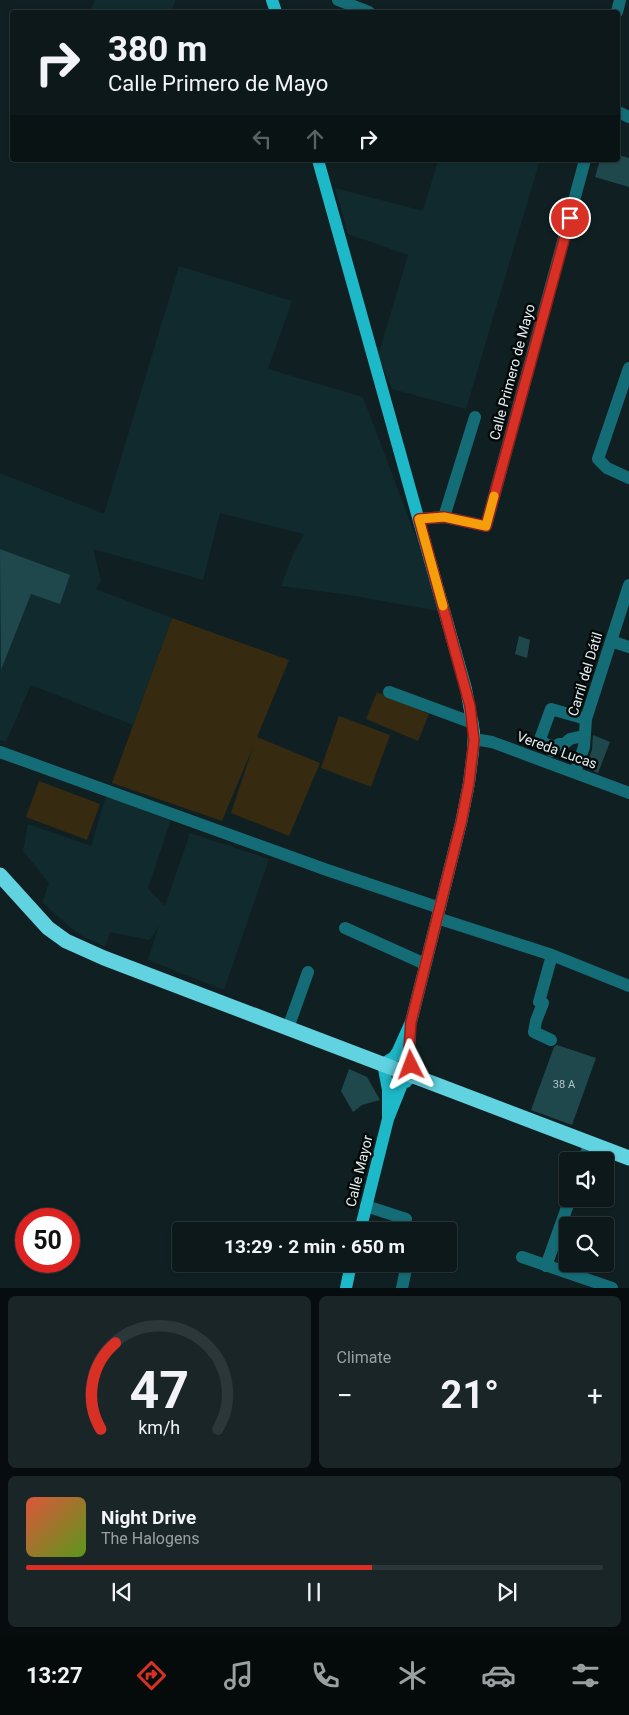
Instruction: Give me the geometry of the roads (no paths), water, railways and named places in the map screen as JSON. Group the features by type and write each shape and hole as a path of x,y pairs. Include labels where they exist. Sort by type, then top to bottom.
{"highway":[{"path":"0,875 48,928 66,941 104,958 629,1158"}],"main road":[{"path":"319,162 466,689 473,723 474,740 469,783 439,913 411,1022 402,1044 388,1067"},
{"path":"408,1074 411,1022"},
{"name":"Calle Mayor","path":"388,1067 388,1119"},
{"name":"Calle Mayor","path":"362,1222 388,1119 408,1074"},
{"path":"346,1288 349,1272"}],"street":[{"path":"338,0 364,10"},
{"name":"Calle Primero de Mayo","path":"419,519 444,517 486,526 584,162"},
{"path":"629,368 598,459 607,468 629,478"},
{"path":"444,517 475,417"},
{"name":"Carril del Dátil","path":"575,772 584,747 586,719 629,585"},
{"path":"611,641 629,647"},
{"path":"389,692 473,723"},
{"path":"556,747 539,742 551,709 586,719"},
{"path":"543,761 559,744 564,744 570,739 584,736"},
{"name":"Vereda Lucas","path":"474,740 492,742 629,792"},
{"path":"0,752 327,870 629,986"},
{"path":"345,928 425,964"},
{"path":"551,1040 534,1032 543,1003 539,1002 552,955"},
{"path":"288,1028 308,972"},
{"path":"586,1152 590,1143"},
{"path":"366,1206 406,1219"},
{"path":"546,1266 567,1207"},
{"path":"522,1257 612,1288"},
{"path":"402,1288 405,1272"}]}
